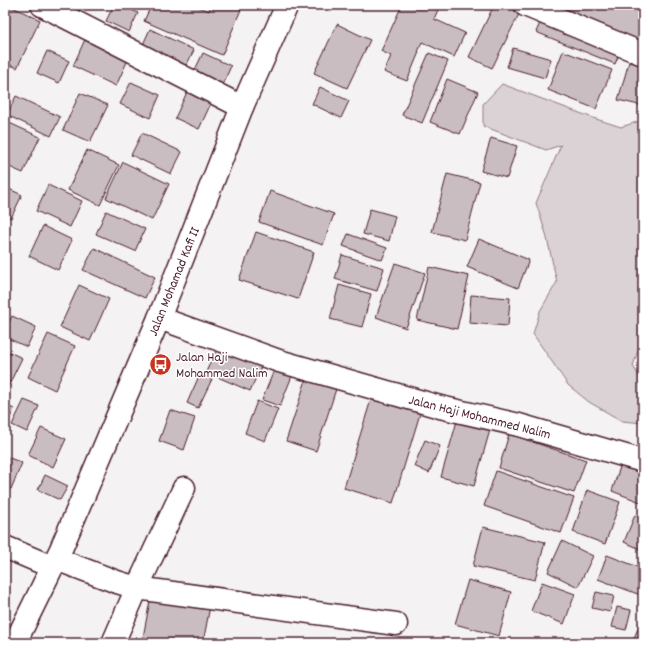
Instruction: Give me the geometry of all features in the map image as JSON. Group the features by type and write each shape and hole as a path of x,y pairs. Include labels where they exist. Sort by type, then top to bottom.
{"street":[{"path":"42,5 242,107"},
{"name":"Jalan Mohamad Kafi II","path":"15,643 60,563 167,321 242,107 286,5"},
{"path":"525,5 643,54"},
{"name":"Jalan Haji Mohammed Nalim","path":"167,321 279,361 440,407 519,425 643,461"},
{"path":"113,643 184,488"},
{"path":"5,547 137,588 396,624"}],"shaded area":[{"path":"502,84 621,127 643,120 643,335 633,366 643,383 643,423 622,421 589,402 568,385 533,334 540,311 557,282 546,234 536,203 561,145 546,150 483,126 483,104"}],"building":[{"path":"5,5 40,20 17,68 5,62"},
{"path":"114,5 122,5 138,13 129,32 106,21"},
{"path":"138,5 195,5 209,11 211,5 238,5 242,7 222,55 144,21 149,10"},
{"path":"402,5 440,5 434,19 465,33 454,57 422,42 407,81 384,72 391,56 381,51"},
{"path":"494,5 506,5 520,12 492,68 469,57"},
{"path":"564,5 614,5 629,9 630,5 643,5 643,41 560,18"},
{"path":"540,23 619,54 615,64 536,32"},
{"path":"337,24 370,40 347,88 314,73"},
{"path":"150,29 194,50 183,72 140,51"},
{"path":"87,35 130,55 116,86 73,66"},
{"path":"513,48 551,59 545,78 507,67"},
{"path":"47,51 69,61 59,83 37,73"},
{"path":"563,51 612,70 596,109 548,90"},
{"path":"203,53 231,66 222,86 194,72"},
{"path":"429,53 448,61 422,123 402,115"},
{"path":"629,62 643,66 643,106 618,100"},
{"path":"447,79 478,92 460,134 430,122"},
{"path":"131,82 160,95 150,118 120,104"},
{"path":"320,87 349,101 341,118 312,104"},
{"path":"188,90 212,101 199,129 175,118"},
{"path":"80,93 108,105 90,142 63,130"},
{"path":"16,96 60,117 51,136 7,115"},
{"path":"5,121 40,137 23,173 5,165"},
{"path":"142,133 182,152 171,174 131,155"},
{"path":"491,138 517,146 507,178 481,171"},
{"path":"87,150 119,165 100,205 68,190"},
{"path":"123,162 169,184 152,220 106,198"},
{"path":"447,174 480,182 465,240 432,232"},
{"path":"48,185 82,201 70,227 36,211"},
{"path":"5,187 22,195 11,218 5,215"},
{"path":"270,191 334,214 323,245 259,222"},
{"path":"370,209 395,216 389,241 363,234"},
{"path":"106,211 145,229 135,251 96,234"},
{"path":"43,226 72,240 58,270 29,256"},
{"path":"256,232 314,252 298,299 239,280"},
{"path":"348,234 387,248 382,260 343,246"},
{"path":"479,239 529,260 518,288 467,267"},
{"path":"94,248 155,277 145,298 83,270"},
{"path":"342,255 384,268 377,291 335,279"},
{"path":"395,263 425,273 406,328 376,317"},
{"path":"429,267 469,276 457,329 417,320"},
{"path":"79,285 109,299 90,341 60,327"},
{"path":"339,285 371,294 362,327 330,319"},
{"path":"471,295 510,298 508,326 469,323"},
{"path":"12,316 36,327 27,347 5,337 5,331"},
{"path":"48,334 75,346 55,390 28,377"},
{"path":"219,343 263,362 250,391 206,372"},
{"path":"5,350 22,358 5,393"},
{"path":"277,363 294,371 280,406 262,400"},
{"path":"200,374 212,379 198,408 187,403"},
{"path":"306,380 336,389 316,451 286,441"},
{"path":"373,393 422,407 393,503 344,488"},
{"path":"24,400 39,406 27,432 12,425"},
{"path":"257,401 278,409 265,441 245,433"},
{"path":"5,405 14,409 6,426 5,426"},
{"path":"170,410 195,418 184,450 159,441"},
{"path":"457,421 490,430 474,486 441,477"},
{"path":"41,428 66,439 53,467 28,455"},
{"path":"509,434 586,460 574,493 499,468"},
{"path":"425,440 440,446 429,473 414,466"},
{"path":"5,456 22,463 11,489 5,486"},
{"path":"622,461 643,469 643,503 612,491"},
{"path":"496,471 574,498 561,533 484,506"},
{"path":"45,475 68,486 60,500 38,490"},
{"path":"587,490 620,502 605,544 573,532"},
{"path":"635,515 643,518 643,550 624,542"},
{"path":"483,527 545,542 535,580 473,566"},
{"path":"562,541 593,556 578,587 548,572"},
{"path":"607,555 643,569 643,596 598,579"},
{"path":"468,580 511,592 499,636 455,624"},
{"path":"542,582 575,594 564,624 531,611"},
{"path":"596,592 614,596 610,612 592,608"},
{"path":"151,595 210,606 203,643 142,643"},
{"path":"617,607 631,610 626,630 612,627"},
{"path":"643,616 643,643 632,643"}],"place":[{"name":"Jalan Haji Mohammed Nalim","path":"160,364"}]}
